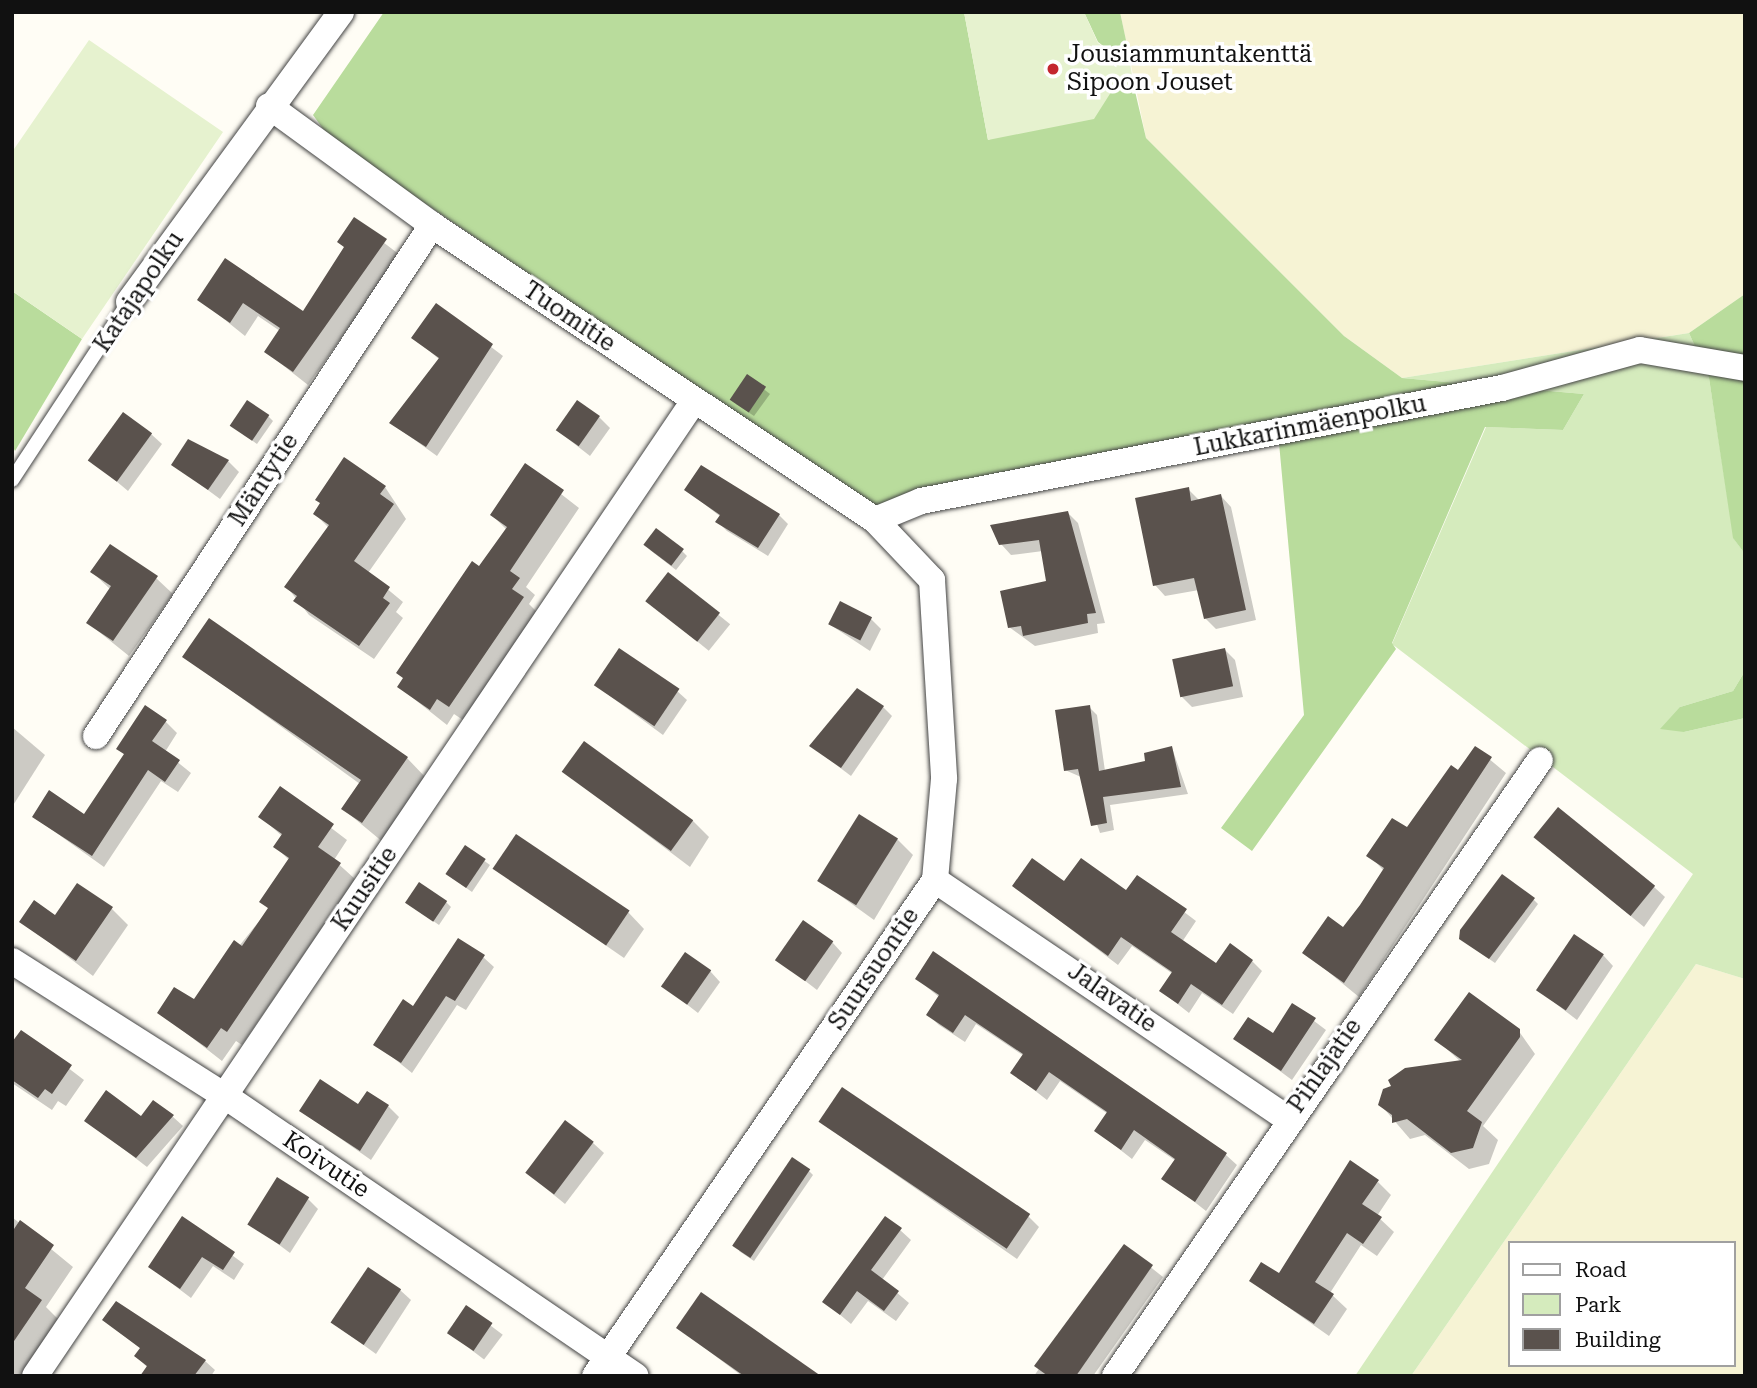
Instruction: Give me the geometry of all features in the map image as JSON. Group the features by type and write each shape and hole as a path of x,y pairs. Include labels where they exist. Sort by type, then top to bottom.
{"street":[{"name":"Katajapolku","path":"129,302 269,106 341,12"},
{"name":"Tuomitie","path":"269,106 432,225 875,520"},
{"name":"Mäntytie","path":"96,736 432,225"},
{"name":"Lukkarinmäenpolku","path":"875,520 921,501 1502,388 1640,350 1745,368"},
{"name":"Kuusitie","path":"35,1376 694,401"},
{"name":"Suursuontie","path":"602,1366 934,880 944,827 937,603 926,571 875,520"},
{"name":"Pihlajatie","path":"1115,1376 1288,1119 1540,760"},
{"name":"Jalavatie","path":"934,880 1288,1119"},
{"name":"Koivutie","path":"12,961 225,1096 602,1366 636,1376"}],"lane":[{"name":"Katajapolku","path":"12,480 129,302"}],"shaded area":[{"path":"1120,12 1745,12 1745,294 1689,333 1402,378 1344,336 1146,138"},
{"path":"1696,964 1745,979 1745,1376 1411,1376"}],"green space":[{"path":"384,12 964,12 988,140 1113,89 1134,87 1146,138 1344,336 1402,378 1584,394 1563,430 1485,427 1392,643 1396,649 1252,851 1221,828 1304,715 1278,432 883,513 331,140 313,115"},
{"name":"Jousiammuntakenttä Sipoon Jouset","path":"964,12 1084,12 1098,43 1110,51 1127,45 1134,87 1113,89 1094,119 988,140"},
{"path":"1084,12 1120,12 1127,45 1110,51 1098,42"},
{"path":"89,40 223,132 82,339 12,291 12,152"},
{"path":"12,291 82,339 15,451 12,445"},
{"path":"1745,294 1745,554 1733,538 1709,378 1689,333"},
{"path":"1689,333 1709,378 1734,539 1745,554 1745,671 1733,691 1680,707 1684,732 1745,718 1745,979 1696,964 1411,1376 1355,1376 1693,874 1392,644 1486,427 1563,430 1584,394 1402,378"},
{"path":"1745,671 1745,718 1684,732 1660,729 1680,707 1733,691"}],"building":[{"path":"354,217 387,239 293,372 264,352 280,328 243,303 230,323 197,300 225,258 303,311 344,247 337,242"},
{"path":"436,303 493,344 426,447 389,423 439,358 411,338"},
{"path":"747,374 766,387 749,413 730,400"},
{"path":"247,400 269,415 252,441 230,426"},
{"path":"577,400 600,416 579,446 556,430"},
{"path":"123,412 152,433 117,482 88,461"},
{"path":"188,439 229,460 208,490 171,465"},
{"path":"344,457 386,486 380,494 394,504 354,561 390,587 383,598 390,603 359,646 293,601 297,596 284,587 329,525 313,514 320,503 315,500"},
{"path":"525,463 564,490 510,571 520,578 512,589 524,597 449,707 437,699 430,710 397,687 403,678 396,673 472,561 479,566 507,527 490,515"},
{"path":"701,465 780,514 758,548 715,522 720,515 684,490"},
{"path":"1189,487 1191,501 1221,494 1246,610 1204,619 1194,578 1153,586 1135,498"},
{"path":"1068,511 1096,613 1087,614 1088,623 1023,636 1021,626 1008,628 1000,591 1046,581 1039,540 999,545 990,525"},
{"path":"656,528 684,549 671,566 643,545"},
{"path":"110,544 158,576 113,641 86,623 111,586 90,572"},
{"path":"668,572 720,613 697,642 645,601"},
{"path":"840,601 872,617 860,641 828,624"},
{"path":"209,618 408,757 362,823 341,809 361,780 182,657"},
{"path":"619,648 680,689 654,726 594,685"},
{"path":"1225,648 1233,686 1180,697 1172,659"},
{"path":"857,688 884,706 841,768 809,746"},
{"path":"145,705 167,720 152,741 180,760 165,782 148,770 92,856 32,817 49,790 84,814 124,754 116,749"},
{"path":"1090,705 1099,771 1145,761 1144,753 1172,746 1181,787 1103,797 1107,823 1091,826 1078,769 1064,771 1055,710"},
{"path":"584,741 693,820 671,851 562,772"},
{"path":"1475,746 1492,757 1344,983 1302,953 1328,916 1343,927 1360,905 1384,868 1366,856 1392,818 1407,827 1451,765 1458,770"},
{"path":"280,786 334,824 318,847 341,863 227,1032 221,1028 207,1048 157,1013 174,987 194,999 234,940 242,946 268,908 259,902 289,858 273,847 282,834 258,817"},
{"path":"1558,807 1655,886 1631,916 1533,837"},
{"path":"859,814 898,838 856,905 817,881"},
{"path":"516,834 630,911 606,945 493,869"},
{"path":"465,845 486,859 466,888 445,874"},
{"path":"1032,858 1064,881 1081,858 1126,890 1137,875 1187,909 1171,932 1216,963 1230,943 1253,960 1222,1005 1191,984 1178,1004 1159,991 1172,972 1121,937 1108,956 1012,886"},
{"path":"1502,874 1535,898 1489,959 1459,939 1460,930"},
{"path":"419,882 447,901 433,922 405,903"},
{"path":"77,883 113,907 76,961 19,922 34,900 55,915"},
{"path":"803,920 833,941 805,981 775,960"},
{"path":"1574,934 1604,954 1566,1011 1536,990"},
{"path":"458,938 485,955 455,1001 446,996 401,1063 373,1045 403,999 413,1006"},
{"path":"933,951 1227,1153 1195,1202 1161,1179 1175,1159 1134,1130 1121,1150 1094,1131 1107,1112 1049,1072 1036,1091 1010,1073 1023,1054 965,1015 953,1033 926,1015 939,995 915,979"},
{"path":"685,952 711,970 687,1005 661,986"},
{"path":"1469,992 1520,1029 1520,1037 1467,1111 1482,1122 1473,1148 1451,1153 1407,1119 1392,1123 1392,1115 1378,1105 1383,1089 1391,1086 1388,1080 1405,1068 1462,1060 1434,1040"},
{"path":"1292,1003 1316,1018 1281,1071 1233,1039 1248,1017 1273,1033"},
{"path":"21,1030 72,1065 52,1094 45,1089 38,1098 12,1080 12,1042"},
{"path":"320,1079 358,1104 367,1091 389,1105 360,1151 299,1111"},
{"path":"842,1087 1030,1214 1007,1249 819,1122"},
{"path":"106,1090 141,1116 153,1100 174,1115 136,1158 84,1121"},
{"path":"565,1120 594,1142 554,1194 525,1173"},
{"path":"792,1157 810,1169 750,1258 732,1246"},
{"path":"1350,1160 1379,1180 1362,1204 1382,1217 1363,1244 1347,1233 1315,1282 1334,1294 1314,1324 1249,1281 1261,1262 1279,1273"},
{"path":"277,1177 309,1197 280,1245 247,1224"},
{"path":"182,1216 235,1252 223,1270 202,1257 180,1289 148,1267"},
{"path":"885,1216 902,1228 871,1270 899,1291 884,1311 857,1291 840,1315 822,1302"},
{"path":"20,1220 54,1245 25,1288 42,1300 12,1344 12,1232"},
{"path":"1124,1244 1153,1265 1076,1376 1048,1376 1034,1366"},
{"path":"368,1267 401,1289 364,1345 331,1323"},
{"path":"701,1292 821,1376 744,1376 676,1328"},
{"path":"116,1301 206,1360 194,1376 140,1376 147,1366 134,1356 140,1348 102,1320"},
{"path":"466,1305 493,1323 474,1351 447,1333"}],"place":[{"name":"Jousiammuntakenttä Sipoon Jouset","path":"1053,69"}]}
